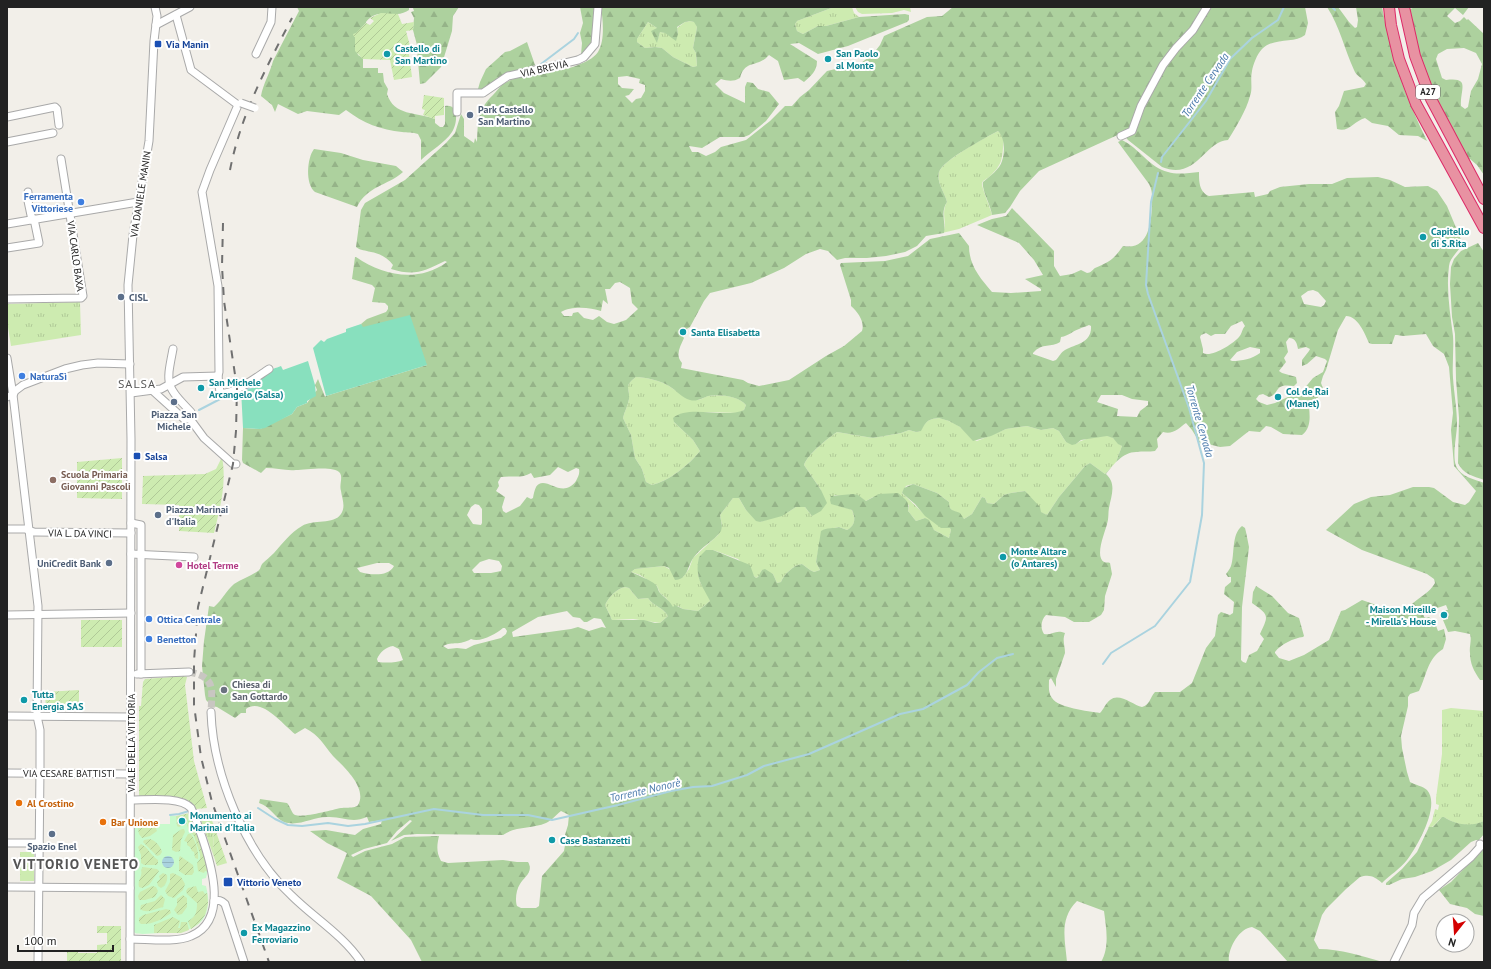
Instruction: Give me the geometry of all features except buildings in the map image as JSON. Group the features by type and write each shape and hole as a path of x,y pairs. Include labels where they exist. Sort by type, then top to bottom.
{"highway":[{"name":"A27","path":"1388,7 1399,59 1416,104 1484,228"},
{"name":"A27","path":"1404,7 1414,56 1431,99 1484,199"}],"street":[{"name":"VIA DANIELE MANIN","path":"130,364 128,314 129,272 148,141 157,16 155,7"},
{"path":"156,26 190,7"},
{"path":"256,54 271,22 272,7"},
{"name":"VIA BREVIA","path":"457,112 457,93 483,93 508,76 578,60 584,56 595,44 598,7"},
{"path":"1121,136 1132,131 1141,106 1163,65 1193,30 1207,7"},
{"path":"176,15 191,70 229,100 238,105 202,192 218,286 219,391 222,394 243,386 269,369"},
{"path":"223,94 256,109"},
{"path":"7,117 55,107 57,109 59,125"},
{"path":"7,142 53,133"},
{"name":"VIA CARLO BAXA","path":"7,299 81,298 83,296 61,159"},
{"path":"7,248 39,243 28,201 28,192"},
{"path":"7,224 138,202"},
{"path":"173,349 169,370 169,386 175,395 191,412 190,419 210,444 233,464 236,464"},
{"path":"7,358 10,396 30,531 38,614 37,716 40,730 38,962"},
{"path":"10,396 23,385 65,369 92,363 130,364"},
{"name":"VIALE DELLA VITTORIA","path":"130,364 130,962"},
{"path":"131,393 161,390 183,377 218,376"},
{"path":"152,391 184,419 190,419"},
{"path":"131,523 140,524 142,674"},
{"name":"VIA L. DA VINCI","path":"7,529 25,529 34,532 131,533"},
{"path":"131,554 141,556 194,557"},
{"path":"7,615 131,613"},
{"path":"131,674 189,672"},
{"path":"211,712 213,738 222,772 238,818 262,862 290,894 353,950 361,962"},
{"path":"7,716 131,717"},
{"name":"VIA CESARE BATTISTI","path":"7,773 130,774"},
{"path":"130,939 177,939 193,935 202,930 208,922 214,902 211,864 191,808 185,803 177,801 131,800"},
{"path":"7,843 39,843"},
{"path":"1394,962 1412,925 1414,913 1423,898 1471,857 1480,847 1480,844"},
{"path":"7,887 130,888"},
{"path":"214,902 218,900 225,904 244,962"}],"green space":[{"path":"297,7 459,7 453,16 452,31 441,67 425,83 420,84 417,50 421,49 420,45 417,45 413,30 414,18 411,12 414,11 413,8 409,8 409,10 400,14 377,14 373,16 359,31 355,40 358,55 363,58 363,68 378,68 378,73 383,73 384,82 388,89 387,94 390,101 400,110 435,119 435,123 440,127 443,127 445,124 445,106 450,106 453,108 456,114 456,119 454,128 449,136 421,160 421,140 418,134 380,128 359,119 346,110 339,115 307,111 298,114 278,104 275,112 272,105 261,96 273,61 299,11"},
{"path":"580,7 596,7 594,40 590,49 581,55 582,43 580,33 583,23"},
{"path":"601,7 834,7 797,21 795,24 797,31 803,34 818,26 826,26 859,17 909,15 909,20 907,22 848,46 818,54 799,43 790,44 817,61 815,70 804,82 798,78 784,80 778,61 769,55 765,59 745,68 740,78 730,81 721,79 715,84 724,93 745,103 745,87 747,82 753,83 758,89 769,92 779,104 766,121 749,135 744,137 720,137 702,148 689,146 692,152 698,152 706,156 715,152 721,147 746,140 770,121 785,106 792,106 827,71 861,63 873,54 880,45 884,36 927,17 942,16 953,7 1305,7 1308,23 1305,35 1300,38 1272,43 1260,51 1254,63 1251,78 1251,93 1248,102 1231,135 1228,140 1220,142 1192,165 1183,169 1174,170 1162,167 1128,140 1122,133 1039,171 1020,191 1005,213 992,215 983,182 997,170 1002,161 1004,145 1002,137 998,131 956,156 942,167 939,172 938,176 940,184 947,202 944,210 944,233 926,236 917,246 905,252 886,256 845,258 837,260 828,251 820,249 806,254 784,268 751,283 710,293 690,327 680,333 684,338 680,348 679,357 682,363 681,368 743,380 759,386 789,380 844,346 862,331 863,324 860,317 851,306 851,300 840,265 841,263 885,261 908,256 930,239 959,233 969,246 969,253 976,271 992,292 1011,293 1041,291 1041,289 1025,279 1043,275 1034,260 1019,243 977,225 992,219 1006,216 1012,208 1054,251 1054,266 1060,276 1072,274 1081,270 1087,273 1090,272 1111,260 1123,246 1138,244 1143,240 1151,221 1151,189 1149,184 1118,142 1122,140 1162,170 1183,174 1199,172 1201,189 1209,196 1254,192 1255,197 1268,194 1270,191 1280,187 1309,184 1332,184 1347,178 1378,177 1390,180 1405,187 1428,186 1437,191 1447,206 1462,242 1450,263 1448,275 1453,336 1453,378 1457,418 1454,456 1456,466 1461,473 1484,483 1484,680 1480,680 1472,664 1470,657 1470,634 1455,631 1448,632 1443,620 1448,619 1448,614 1445,610 1448,610 1446,605 1423,613 1424,617 1429,617 1435,623 1438,631 1444,629 1446,639 1443,649 1430,662 1419,691 1410,694 1408,697 1408,706 1401,736 1402,748 1410,782 1427,790 1431,797 1431,805 1426,826 1407,860 1382,883 1372,877 1360,877 1326,909 1322,915 1314,940 1319,949 1359,955 1383,962 1288,962 1260,931 1252,927 1247,928 1238,935 1230,952 1229,962 1101,962 1106,950 1104,911 1077,901 1071,908 1065,922 1064,930 1067,962 422,962 411,940 371,896 337,878 347,853 327,843 310,831 326,830 355,835 363,829 381,824 382,820 369,822 367,817 352,820 321,817 300,823 290,823 284,822 267,807 259,803 260,799 287,803 294,814 299,816 341,808 355,807 358,805 360,792 353,778 343,765 333,756 321,740 305,728 295,734 265,709 252,706 246,709 246,713 241,713 235,718 217,707 212,706 206,700 202,666 209,606 214,607 234,584 259,570 261,565 290,535 302,526 334,520 341,514 343,508 341,475 337,471 319,468 292,470 266,468 261,473 243,463 243,428 260,429 292,414 297,407 307,403 317,390 315,385 318,379 325,397 427,365 362,327 361,324 367,319 386,312 388,306 385,303 372,302 375,288 372,285 352,279 355,257 378,269 413,275 436,269 447,262 445,261 431,268 418,272 406,272 391,269 393,265 383,256 361,250 356,247 361,210 365,203 405,180 446,143 455,133 461,114 464,119 464,136 474,143 475,138 477,142 478,122 481,111 503,84 510,80 569,68 594,57 602,42","holes":["648,22 657,28 651,31 657,43 660,32 665,33 676,41 678,34 677,27 685,22 694,22 697,27 693,48 696,53 697,66 693,67 673,57 662,48 645,48 637,42 637,39","627,76 640,79 639,83 645,85 645,91 641,98 636,99 632,103 625,96 629,95 634,89 622,88 618,84 618,77","620,282 630,288 632,303 638,309 626,320 614,324 607,322 599,316 593,320 584,318 578,312 573,313 572,316 564,316 561,312 581,308 601,311 603,300 608,304 605,289 610,289 615,283","1313,290 1318,292 1326,301 1321,307 1304,304 1301,296 1308,291","1346,316 1357,322 1369,343 1392,344 1395,335 1403,336 1426,334 1433,346 1444,354 1449,367 1453,413 1451,430 1454,466 1476,491 1469,502 1465,505 1453,502 1434,488 1413,487 1390,495 1371,497 1354,504 1326,530 1362,550 1427,574 1434,579 1435,583 1430,589 1412,604 1411,615 1399,613 1362,600 1341,611 1329,640 1304,655 1289,661 1279,658 1275,652 1288,642 1304,636 1299,618 1288,613 1272,596 1256,586 1253,592 1252,603 1262,610 1266,616 1265,623 1260,634 1264,639 1257,651 1249,655 1246,663 1243,662 1241,660 1242,607 1249,547 1245,528 1242,526 1236,534 1231,566 1226,574 1228,577 1231,577 1231,582 1225,587 1224,594 1234,602 1233,613 1230,615 1221,612 1218,615 1215,636 1206,648 1192,683 1180,692 1155,692 1148,703 1142,707 1122,698 1114,698 1108,702 1100,713 1067,707 1055,701 1050,694 1049,680 1051,678 1056,687 1056,679 1065,653 1065,633 1056,632 1044,634 1042,622 1046,615 1065,617 1074,622 1089,622 1101,615 1104,610 1105,596 1112,574 1110,563 1104,562 1101,559 1100,554 1100,549 1108,522 1112,490 1111,482 1106,474 1127,454 1155,451 1158,447 1157,439 1163,432 1173,432 1186,423 1203,448 1208,444 1220,447 1230,446 1249,431 1260,432 1266,426 1271,427 1283,434 1302,435 1308,426 1310,418 1309,407 1324,391 1321,383 1338,330","1242,321 1245,326 1239,337 1232,343 1211,354 1203,353 1200,337 1206,333 1211,336 1215,334 1225,334 1231,326","1089,325 1091,326 1091,332 1086,339 1061,353 1056,360 1053,361 1033,354 1040,347 1057,344 1060,342 1061,337","1289,338 1295,340 1298,349 1306,347 1310,349 1302,360 1302,366 1307,364 1316,356 1327,361 1323,372 1313,378 1303,390 1275,403 1267,405 1259,402 1256,399 1259,395 1263,394 1269,397 1273,395 1280,387 1287,385 1294,386 1297,383 1296,377 1279,371 1286,362 1284,358 1288,352 1286,342","1250,347 1260,349 1260,353 1254,357 1232,361 1230,360 1237,352","636,377 644,378 666,384 684,398 690,400 697,400 708,396 718,395 734,398 746,405 744,410 736,412 688,412 673,418 674,422 693,440 700,451 678,472 665,480 652,485 646,482 642,469 635,458 631,435 623,418 629,399 628,385","1101,395 1122,395 1132,399 1148,401 1148,405 1140,411 1137,417 1117,416 1118,409 1097,402","939,418 949,421 960,427 973,441 991,436 1006,429 1027,426 1041,430 1053,428 1059,431 1066,442 1072,445 1081,440 1107,436 1113,438 1122,446 1116,462 1105,474 1090,463 1085,466 1059,497 1047,515 1041,512 1040,507 1025,491 1004,495 994,504 987,503 985,498 982,497 972,514 964,519 960,513 953,511 949,505 949,502 937,493 913,484 904,488 902,493 915,504 925,516 941,528 950,528 949,538 934,530 929,520 925,518 916,521 908,511 906,500 898,493 879,494 866,501 858,495 853,494 831,496 831,504 852,510 854,522 847,530 839,527 821,531 816,562 820,570 814,572 802,564 790,570 781,582 777,583 773,574 765,569 762,570 756,578 750,565 713,550 706,550 699,557 698,571 701,584 710,601 698,611 683,609 675,605 673,607 659,592 655,584 631,572 635,569 664,566 669,568 675,580 683,577 697,553 721,531 722,526 720,515 733,498 739,498 746,510 756,521 760,522 782,516 796,507 805,507 812,516 821,511 827,503 821,490 804,465 809,456 828,438 837,432 873,438 909,430 916,432 921,431 927,422 932,419","558,467 568,472 576,468 579,469 579,475 571,486 561,488 543,483 539,484 533,498 531,499 527,497 520,506 506,513 503,511 502,507 505,497 496,491 501,477 520,476 531,473 534,478 550,475","475,504 479,505 482,509 481,525 473,524 467,515 471,507","489,559 499,561 502,566 501,571 491,573 474,573 472,570 480,562","377,563 389,563 394,566 391,570 384,574 360,572 357,568","625,587 629,588 638,599 648,598 668,616 660,623 644,620 612,620 605,605 616,591","567,611 573,617 580,618 584,622 594,618 601,619 606,628 602,627 589,631 578,627 513,637 512,632 538,617","503,628 507,631 501,638 474,645 466,649 448,649 443,646 471,639 479,640 488,637","393,646 399,649 403,660 397,662 378,662 377,659 384,650","561,811 569,815 564,838 564,851 542,876 539,906 536,908 521,908 516,904 518,889 530,869 528,862 503,860 448,863 441,861 437,848 439,836 405,837 392,844 365,851 353,857 351,855 364,849 387,843 397,831 410,820 412,821 391,841 404,835 417,834 503,835 513,830 541,825 550,821"]},
{"path":"834,7 852,7 854,13 859,17 826,26 818,26 803,34 797,31 795,24 797,21"},
{"path":"855,7 910,7 911,12 904,10 892,13 862,14 858,12"},
{"path":"1327,7 1338,7 1355,28 1357,27 1358,20 1356,7 1382,7 1394,59 1405,92 1427,141 1418,136 1399,135 1388,126 1372,123 1365,118 1348,128 1341,130 1337,129 1335,112 1339,106 1344,91 1364,87 1366,84 1355,72 1342,38"},
{"path":"1415,7 1469,7 1463,15 1455,8 1447,16 1455,23 1464,17 1484,34 1484,175 1477,165 1470,159 1467,160 1442,114 1419,54 1408,10","holes":["1464,48 1476,53 1482,64 1478,79 1471,91 1468,107 1465,109 1461,106 1461,82 1459,80 1446,80 1442,78 1436,59 1438,54 1447,49"]},
{"path":"381,13 398,14 402,24 414,22 413,30 406,31 412,53 409,54 412,77 394,80 390,60 363,59 355,51 355,37 353,34 366,23 370,25 374,21 370,18"},
{"path":"648,22 657,28 657,42 660,32 678,34 677,28 685,22 695,22 697,27 693,48 696,53 697,66 693,67 673,57 662,48 645,48 637,42 637,39"},
{"path":"527,42 535,65 505,77 485,90 478,89 486,69 505,52"},
{"path":"424,95 444,98 444,115 435,116 435,119 423,115 425,110 422,109"},
{"path":"998,131 1003,140 1003,153 1001,161 996,170 982,183 992,215 959,229 942,233 945,227 944,210 947,202 940,184 938,176 939,172 948,161 956,155"},
{"path":"314,149 341,153 363,160 396,166 403,172 397,177 372,190 361,200 357,207 315,192 312,188 308,177 308,171 310,158"},
{"path":"1478,243 1484,252 1484,480 1472,476 1463,470 1458,463 1459,418 1455,334 1452,317 1450,284 1451,267 1454,259 1461,251"},
{"path":"80,302 81,335 11,346 7,321 7,304"},
{"path":"410,315 427,365 326,396 313,348 321,340 324,342 327,339 346,332 346,329 361,324 363,327"},
{"path":"308,361 315,385 316,396 307,401 307,403 297,407 292,414 265,428 243,428 241,389 259,384 261,377 270,370 281,366 283,370"},
{"path":"636,377 662,382 689,398 698,400 708,396 718,395 734,398 746,405 744,410 738,413 695,412 674,422 693,440 700,451 678,472 665,480 652,485 646,482 642,469 635,458 631,435 623,418 629,399 628,385"},
{"path":"939,418 957,425 977,441 1006,429 1027,426 1041,430 1053,428 1059,431 1066,442 1076,444 1088,439 1105,436 1113,438 1122,446 1116,462 1105,474 1090,463 1085,466 1059,497 1047,515 1040,512 1025,491 1004,495 994,504 987,503 985,498 982,497 972,514 964,519 958,513 951,510 949,502 937,493 913,484 906,486 902,493 930,519 950,528 949,538 934,530 925,518 916,521 908,511 909,505 873,497 866,501 856,495 834,495 839,506 852,510 854,522 847,530 839,527 822,531 816,562 820,570 814,572 802,564 790,570 781,582 777,583 773,574 762,570 760,575 756,578 738,559 713,550 699,557 698,574 701,584 708,594 710,601 698,611 683,609 678,606 673,608 666,598 660,593 657,586 640,575 631,572 635,569 664,566 683,577 689,569 693,558 718,535 722,526 720,515 733,498 739,498 746,510 760,522 788,512 796,507 805,507 812,516 821,490 804,465 809,456 823,442 837,432 873,438 909,430 916,432 920,431 927,422 932,419"},
{"path":"222,457 224,476 223,486 214,533 179,531 179,505 142,504 143,476 205,474 216,469"},
{"path":"122,458 122,499 77,498 77,462"},
{"path":"625,587 629,588 638,599 648,598 668,616 660,623 633,619 612,620 605,605 613,594"},
{"path":"81,620 122,620 122,647 81,647"},
{"path":"187,677 185,685 194,761 207,808 196,809 187,800 182,798 139,797 139,706 141,706 143,682 145,679"},
{"path":"79,690 79,711 46,711 45,692"},
{"path":"1451,708 1484,711 1484,821 1464,825 1453,822 1444,817 1431,828 1428,828 1432,821 1435,809 1438,810 1439,805 1436,804 1436,798 1442,754 1442,710"},
{"path":"198,812 209,812 214,826 213,854"},
{"path":"190,813 208,870 206,878 202,879 202,885 206,886 208,897 206,913 202,920 191,929 147,934 135,933 133,931 133,824 170,824 170,816 179,816"},
{"path":"190,813 191,815 186,824 179,827 177,826 176,816"},
{"path":"191,816 207,862 208,872 205,871 204,873 198,871 197,863 200,859 200,854 194,836 189,831 187,825"},
{"path":"1442,817 1453,822 1464,824 1474,824 1484,821 1484,834 1479,840 1471,842 1451,860 1432,871 1386,885 1386,883 1402,869 1417,852 1429,827 1433,827"},
{"path":"140,826 155,826 157,831 150,836 142,838 138,829"},
{"path":"214,826 227,863 217,866 213,854"},
{"path":"184,829 185,832 181,840 180,851 176,852 172,850 173,835"},
{"path":"188,834 191,834 195,842 198,859 195,858 194,852 187,845 187,842 184,841"},
{"path":"150,839 156,842 160,848 162,852 160,855 157,856 143,842 144,840"},
{"path":"1484,839 1484,916 1475,914 1467,908 1450,904 1439,890 1451,882 1480,852"},
{"path":"141,844 146,847 158,860 157,865 144,865 141,863 141,855 138,847"},
{"path":"20,852 34,852 34,881 20,881"},
{"path":"180,856 193,865 194,872 192,875 185,875 179,871"},
{"path":"143,867 157,869 159,871 149,885 142,888 139,887 139,880"},
{"path":"163,873 167,875 167,879 161,888 158,886 157,882 160,879 159,876"},
{"path":"173,873 181,877 185,884 183,890 174,898 168,896 165,891 170,882 170,874"},
{"path":"152,886 156,887 158,891 155,897 139,900 138,896 140,892"},
{"path":"196,886 198,892 203,891 205,894 207,893 208,903 205,915 199,923 191,929 188,921 196,914 197,903 187,894 186,891 188,888"},
{"path":"161,895 165,899 163,907 148,911 140,909 141,905 155,901"},
{"path":"183,895 187,898 187,907 182,914 178,915 174,910 177,905 177,899"},
{"path":"166,909 170,910 171,913 153,923 141,924 139,922 139,918 143,915"},
{"path":"173,917 180,921 178,928 180,928 181,922 187,922 189,930 181,933 154,933 154,925"},
{"path":"97,926 121,926 121,962 67,962 67,952 69,952 69,950 76,950 78,953 97,953 97,945 107,944 107,933 97,933"}],"water":[{"path":"166,856 170,856 174,862 170,868 166,868 162,864 162,860"}],"waterway":[{"name":"Torrente Cervada","path":"1161,162 1162,157 1206,101 1230,59 1252,38 1278,20 1284,7"},
{"path":"1332,7 1335,10"},
{"path":"541,64 574,39 578,33"},
{"name":"Torrente Cervada","path":"1103,664 1111,653 1155,626 1190,582 1202,515 1204,463 1189,408 1146,285 1151,202 1158,173"},
{"path":"240,391 259,385"},
{"path":"199,410 226,396"},
{"name":"Torrente Nonorè","path":"258,808 288,825 302,826 328,823 348,826 365,824 434,809 483,815 528,815 552,820 671,791 693,787 712,786 747,775 764,766 809,754 900,714 923,709 967,685 979,672 997,658 1013,654"},
{"path":"170,815 189,811"}],"tunnel":[{"path":"189,672 198,674 208,681 212,691 211,712"}],"railway":[{"path":"230,170 241,130 255,92 292,18"},
{"path":"223,223 222,266 224,301 237,388 236,431 233,464 198,607 194,661 194,705 201,757 212,802 269,962"}],"place":[{"name":"Via Manin","path":"158,44"},
{"name":"Castello di San Martino","path":"387,54"},
{"name":"San Paolo al Monte","path":"828,59"},
{"name":"Park Castello San Martino","path":"470,115"},
{"name":"Ferramenta Vittoriese","path":"81,202"},
{"name":"Capitello di S.Rita","path":"1423,237"},
{"name":"CISL","path":"121,297"},
{"name":"Santa Elisabetta","path":"683,332"},
{"name":"NaturaSì","path":"22,376"},
{"name":"San Michele Arcangelo (Salsa)","path":"201,388"},
{"name":"Col de Rai (Manet)","path":"1278,397"},
{"name":"Piazza San Michele","path":"174,402"},
{"name":"Salsa","path":"137,456"},
{"name":"Scuola Primaria Giovanni Pascoli","path":"53,480"},
{"name":"Piazza Marinai d'Italia","path":"158,515"},
{"name":"Monte Altare (o Antares)","path":"1003,557"},
{"name":"UniCredit Bank","path":"109,563"},
{"name":"Hotel Terme","path":"179,565"},
{"name":"Maison Mireille - Mirella's House","path":"1444,615"},
{"name":"Ottica Centrale","path":"149,619"},
{"name":"Benetton","path":"149,639"},
{"name":"Chiesa di San Gottardo","path":"224,690"},
{"name":"Tutta Energia SAS","path":"24,700"},
{"name":"Al Crostino","path":"19,803"},
{"name":"Monumento ai Marinai d'Italia","path":"182,821"},
{"name":"Bar Unione","path":"103,822"},
{"name":"Spazio Enel","path":"52,834"},
{"name":"Case Bastanzetti","path":"552,840"},
{"name":"Vittorio Veneto","path":"228,882"},
{"name":"Ex Magazzino Ferroviario","path":"244,933"}],"district":[{"name":"SALSA","path":"137,384"},
{"name":"VITTORIO VENETO","path":"76,864"}]}
